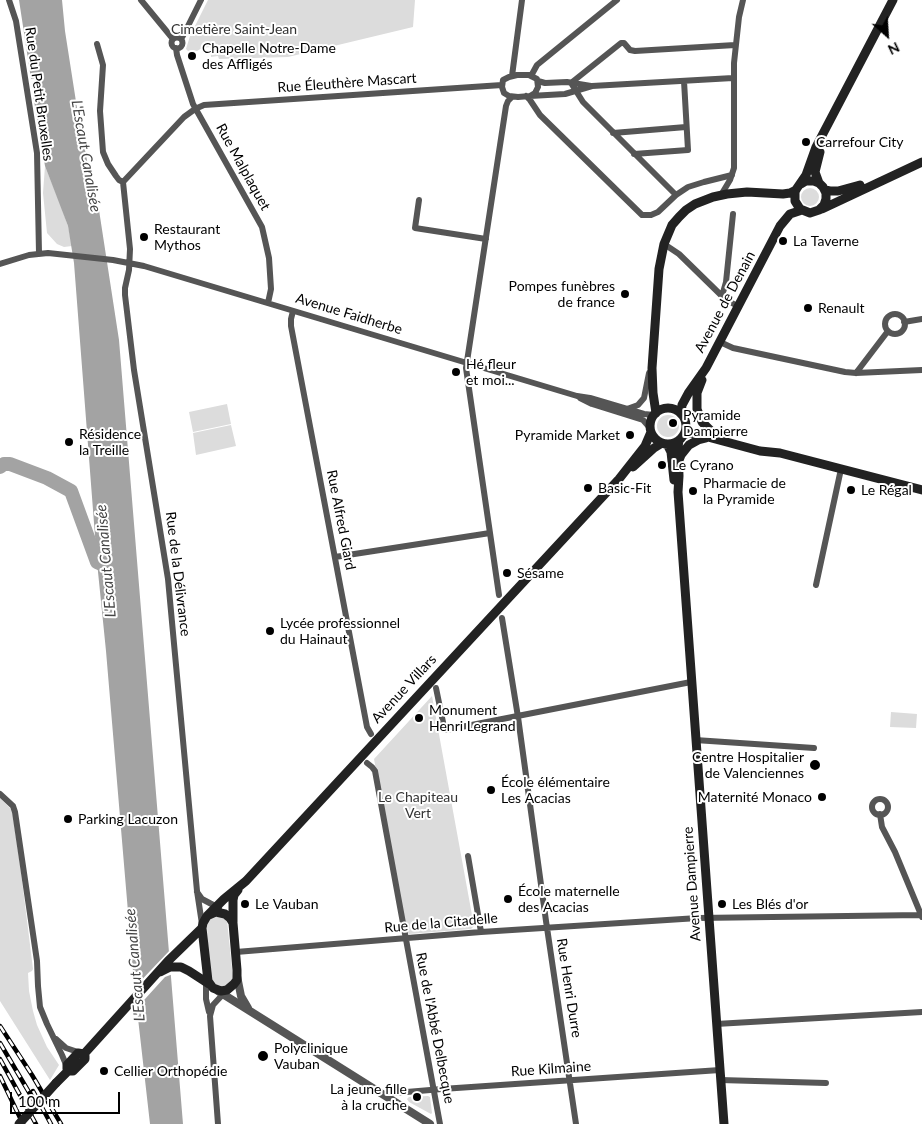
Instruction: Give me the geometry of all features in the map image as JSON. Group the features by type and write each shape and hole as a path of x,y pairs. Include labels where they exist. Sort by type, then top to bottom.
{"main road":[{"path":"893,0 816,147 807,173 794,194 795,201 802,210 812,213 922,162"},
{"path":"820,210 826,201 826,196 816,172 820,150 899,0"},
{"path":"655,414 652,359 659,269 664,244 672,225 686,210 721,195 747,192 783,194 810,180 835,191 854,187 922,156"},
{"name":"Avenue de Denain","path":"683,418 682,405 706,368 784,220 792,213 802,210"},
{"path":"706,368 697,393 696,406 702,422 711,435"},
{"path":"711,435 693,433 682,437 674,443 664,444 654,439 650,430 651,420 660,410 668,408 674,410 694,428 711,435 764,452 780,453 922,490"},
{"path":"682,437 686,429 683,418"},
{"name":"Avenue Villars","path":"68,1069 71,1072 74,1071 85,1059 83,1054 202,927 207,916 246,880 619,479 645,446 650,430"},
{"path":"679,461 688,445 711,435"},
{"name":"Avenue Dampierre","path":"682,437 678,492 724,1124"},
{"name":"Avenue Villars","path":"619,479 654,448 664,444"},
{"name":"Avenue Dampierre","path":"664,444 671,452 674,478 678,492"},
{"path":"157,974 170,967 181,967 213,988 223,991 234,984 237,976 233,898 246,880"},
{"path":"207,916 216,912 226,915 233,925"},
{"path":"202,927 207,983"},
{"path":"19,1124 68,1069"}],"street":[{"name":"Rue du Petit Bruxelles","path":"9,0 16,21 37,153 39,253"},
{"path":"141,0 173,39 172,45 176,48 180,48 182,45 181,38 201,0"},
{"path":"512,76 522,0"},
{"path":"531,76 537,66 618,0"},
{"path":"721,195 732,176 734,168 733,78 738,17 743,0"},
{"path":"173,39 181,38"},
{"path":"571,83 621,43 630,50 635,51 735,45"},
{"path":"97,44 103,65 100,110 103,152 108,164 119,180 124,182 184,117 195,109"},
{"name":"Rue Malplaquet","path":"176,48 195,109 232,171 262,227 269,255 271,289 268,303"},
{"path":"592,86 565,94 512,97 504,93 502,86 505,79 520,74 531,76 545,83 571,83 592,86 733,78"},
{"path":"528,96 537,91 538,81"},
{"path":"634,154 688,150 684,81"},
{"path":"571,83 583,102 676,195"},
{"name":"Rue Éleuthère Mascart","path":"195,109 213,104 502,86"},
{"path":"528,96 540,115 645,216 655,214 684,189 693,185 732,176"},
{"path":"499,596 466,372 506,106 512,97"},
{"path":"613,133 686,127"},
{"name":"Rue de la Délivrance","path":"124,182 130,245 125,295 134,370 168,579 202,927"},
{"path":"419,200 415,228 486,239"},
{"path":"722,296 726,282 733,214"},
{"path":"664,244 679,254 722,296 738,307"},
{"name":"Avenue Faidherbe","path":"0,264 39,253 53,253 129,262 151,267 577,396 646,414 655,414"},
{"name":"Rue Alfred Giard","path":"293,310 291,326 367,727 371,734"},
{"path":"895,314 903,318 904,328 900,332 894,334 888,331 885,324 886,319 895,314"},
{"path":"904,322 922,320"},
{"path":"856,373 888,331"},
{"path":"720,342 729,347 841,372 922,370"},
{"path":"627,409 638,404 644,398 652,359"},
{"name":"Avenue Faidherbe","path":"577,396 590,403 642,420 650,430"},
{"path":"816,584 841,469"},
{"path":"335,557 490,534"},
{"name":"Rue Henri Durre","path":"502,618 518,717 576,1124"},
{"path":"436,688 445,729 449,730 691,682"},
{"path":"696,740 814,748"},
{"name":"Rue de l'Abbé Delbecque","path":"367,763 375,771 440,1124"},
{"path":"0,794 15,809 37,961 39,1002 68,1069"},
{"path":"880,814 882,827 895,852 921,916"},
{"path":"468,856 481,932"},
{"path":"197,891 202,899 226,915"},
{"name":"Rue de la Citadelle","path":"236,952 547,927 709,917 921,916"},
{"path":"237,976 241,996 249,1009"},
{"path":"207,983 206,999 210,1016 218,1124"},
{"path":"210,1016 213,1005 223,991 239,1004 430,1124"},
{"path":"716,1024 922,1012"},
{"path":"51,1032 64,1046 83,1054"},
{"name":"Rue Kilmaine","path":"383,1094 720,1070"},
{"path":"720,1080 826,1083"}],"green space":[{"name":"Cimetière Saint-Jean","path":"208,0 415,0 413,27 288,57 219,59 218,56 211,57 210,47 197,51 188,51 186,49 190,36"},
{"path":"45,166 68,226 72,246 64,247 57,244 47,233 43,193"},
{"path":"810,188 816,191 819,197 816,203 810,206 804,203 801,197 804,191"},
{"path":"227,404 231,424 193,432 189,412"},
{"path":"668,415 676,418 679,426 676,434 668,437 660,434 657,426 660,418"},
{"path":"231,425 236,446 196,455 193,433"},
{"name":"Le Chapiteau Vert","path":"432,696 474,926 471,929 409,934 406,931 374,759"},
{"path":"891,712 917,714 916,728 890,727"},
{"path":"0,798 12,810 33,969 28,973 33,1011 47,1047 59,1065 50,1080 0,1001"},
{"path":"222,916 227,920 233,978 232,982 220,987 213,983 210,977 207,927 208,920"},
{"path":"409,1097 430,1097 431,1114 407,1099"}],"water":[{"name":"L'Escaut Canalisée","path":"19,0 62,0 77,108 91,181 99,210 119,340 183,1124 150,1124 134,983 97,562 74,263 68,226 45,166 33,95 39,93 37,78 31,79"}],"pier":[{"path":"171,949 173,974 165,977 135,1010 132,990"}],"waterway":[{"name":"L'Escaut Canalisée","path":"0,467 4,464 10,464 47,478 71,491 97,562 113,569"}],"railway":[{"path":"0,1026 61,1124"},
{"path":"0,1043 33,1099"},
{"path":"0,1059 36,1124"},
{"path":"0,1076 23,1124"},
{"path":"33,1091 51,1124"}],"place":[{"name":"Chapelle Notre-Dame des Affligés","path":"192,56"},
{"name":"Carrefour City","path":"806,142"},
{"name":"Restaurant Mythos","path":"144,237"},
{"name":"La Taverne","path":"783,241"},
{"name":"Pompes funèbres de france","path":"625,294"},
{"name":"Renault","path":"808,308"},
{"name":"Hé fleur et moi...","path":"456,372"},
{"name":"Pyramide Dampierre","path":"673,423"},
{"name":"Pyramide Market","path":"630,435"},
{"name":"Résidence la Treille","path":"69,442"},
{"name":"Le Cyrano","path":"662,465"},
{"name":"Basic-Fit","path":"588,488"},
{"name":"Le Régal","path":"851,490"},
{"name":"Pharmacie de la Pyramide","path":"693,491"},
{"name":"Sésame","path":"507,573"},
{"name":"Lycée professionnel du Hainaut","path":"270,631"},
{"name":"Monument Henri Legrand","path":"419,718"},
{"name":"Centre Hospitalier de Valenciennes","path":"815,765"},
{"name":"École élémentaire Les Acacias","path":"491,790"},
{"name":"Maternité Monaco","path":"822,797"},
{"name":"Parking Lacuzon","path":"68,819"},
{"name":"École maternelle des Acacias","path":"508,899"},
{"name":"Le Vauban","path":"245,904"},
{"name":"Les Blés d'or","path":"722,904"},
{"name":"Polyclinique Vauban","path":"263,1056"},
{"name":"Cellier Orthopédie","path":"104,1071"},
{"name":"La jeune fille à la cruche","path":"417,1097"}]}
